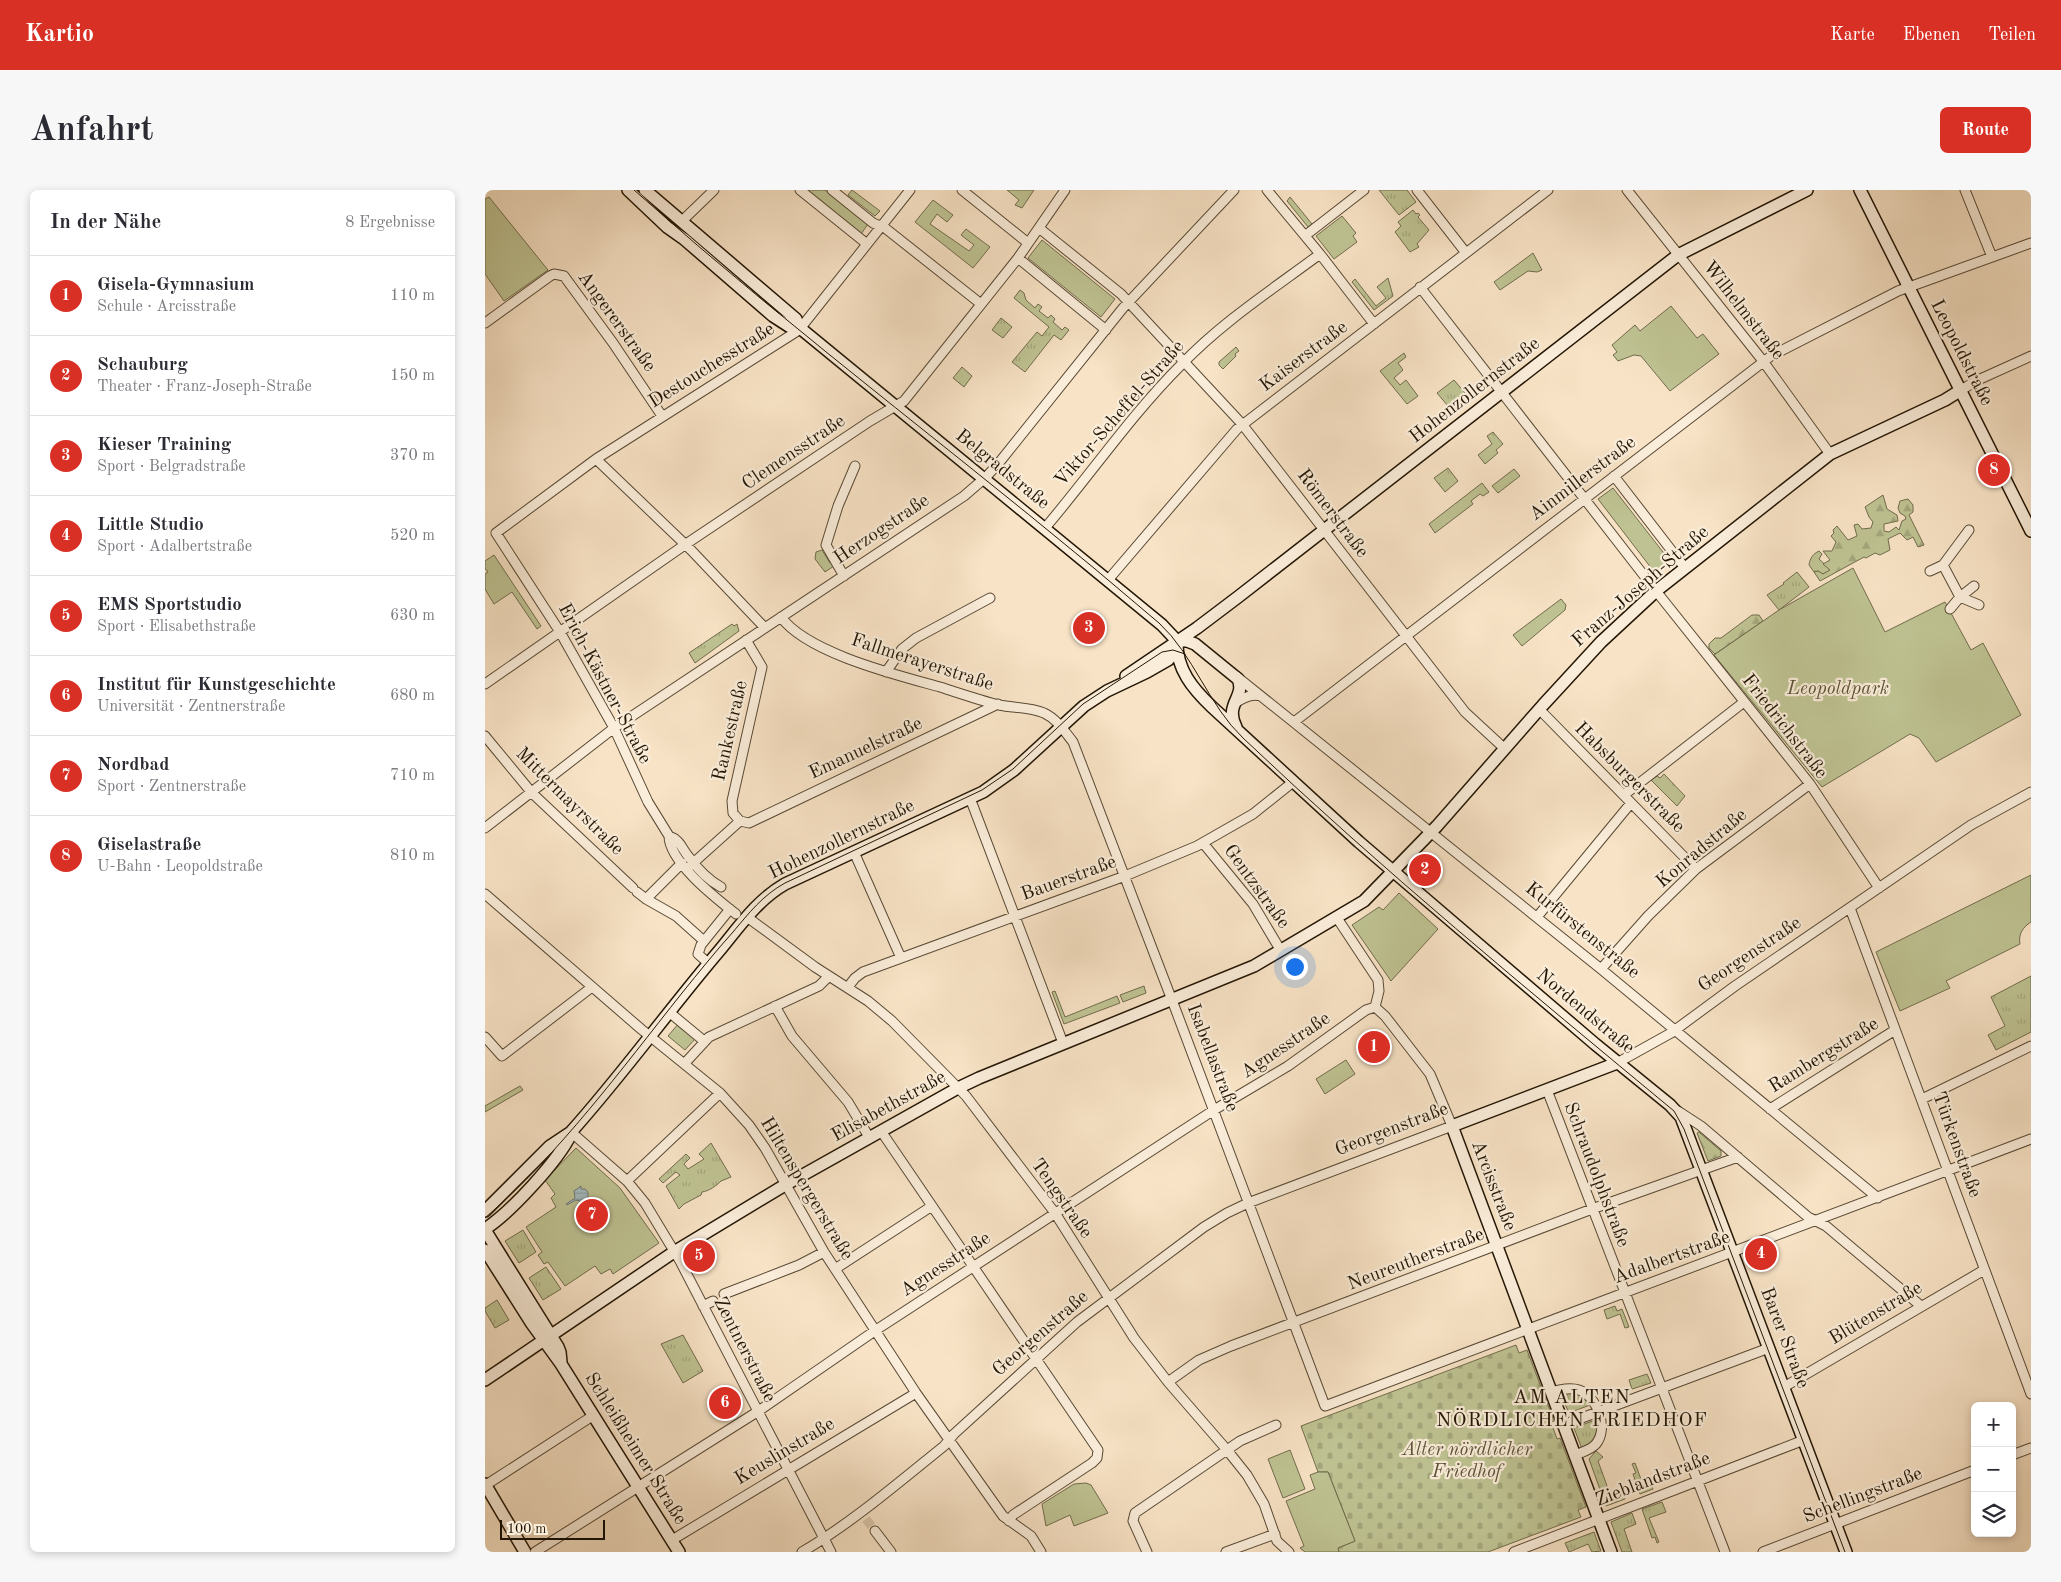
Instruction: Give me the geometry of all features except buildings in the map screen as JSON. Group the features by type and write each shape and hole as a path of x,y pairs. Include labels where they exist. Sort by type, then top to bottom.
{"main road":[{"name":"Belgradstraße","path":"628,190 667,227 684,239 773,316 790,327 800,328"},
{"name":"Belgradstraße","path":"645,190 796,319 800,328 1163,625 1177,641"},
{"name":"Hohenzollernstraße","path":"485,1229 497,1220 562,1150 571,1132 709,963 738,913 776,889 970,798 1007,775 1084,706 1177,641 1324,531 1678,255 1807,190"},
{"name":"Leopoldstraße","path":"1860,190 2031,531"},
{"name":"Franz-Joseph-Straße","path":"1337,918 1369,898 1432,832 1539,709 1601,642 1656,591 1830,454 1945,400 1961,390"},
{"name":"Hohenzollernstraße","path":"1107,691 1166,662 1173,654 1177,641"},
{"path":"1166,662 1179,663 1177,641 1187,641 1195,644 1236,676 1241,686 1233,706 1232,718 1238,731"},
{"name":"Nordendstraße","path":"1179,663 1194,688 1212,707 1293,782 1394,872 1617,1063 1675,1110"},
{"path":"1212,707 1225,710 1233,706"},
{"name":"Elisabethstraße","path":"485,1380 674,1252 785,1185 958,1088 1063,1043 1254,966 1337,918"},
{"name":"Georgenstraße","path":"1452,1126 1617,1063"},
{"name":"Barer Straße","path":"1675,1110 1683,1122 1846,1552"},
{"name":"Arcisstraße","path":"1452,1126 1611,1552"},
{"name":"Hohenzollernstraße","path":"485,1211 551,1146 571,1132"},
{"name":"Schleißheimer Straße","path":"485,1229 547,1338"},
{"name":"Schleißheimer Straße","path":"485,1250 547,1338 560,1352 561,1364 679,1552"},
{"path":"485,1485 525,1552"}],"street":[{"path":"682,221 714,190"},
{"path":"801,190 867,244"},
{"path":"832,190 981,304"},
{"name":"Destouchesstraße","path":"497,533 596,459 800,328 910,190"},
{"path":"962,190 1028,243"},
{"name":"Clemensstraße","path":"485,684 686,544 904,401 1018,258 1065,190"},
{"name":"Herzogstraße","path":"485,828 533,793 614,728 964,496 998,464 1129,302 1234,190"},
{"path":"1267,190 1374,324"},
{"path":"1305,236 1364,190"},
{"path":"1417,190 1466,254"},
{"name":"Kaiserstraße","path":"1107,580 1242,424 1548,190"},
{"name":"Wilhelmstraße","path":"1627,190 1763,361 1830,454"},
{"path":"1965,190 1992,257"},
{"name":"Römerstraße","path":"1039,228 1129,302 1242,424 1471,720 1505,749"},
{"name":"Ainmillerstraße","path":"1294,722 1763,361 1891,294 2031,243"},
{"name":"Viktor-Scheffel-Straße","path":"1045,528 1140,410 1184,362 1226,324 1320,254"},
{"path":"1018,258 1106,330"},
{"name":"Angererstraße","path":"485,323 550,276 554,274 564,276 613,343 662,416"},
{"path":"1420,287 1585,499"},
{"path":"1961,390 1978,380 2031,356"},
{"path":"596,459 686,544 765,628"},
{"path":"844,576 826,545 838,506 855,466"},
{"path":"1614,476 1685,568"},
{"name":"Friedrichstraße","path":"1585,499 1810,784 1879,888"},
{"path":"1930,571 1943,565 1969,530"},
{"name":"Erich-Kästner-Straße","path":"497,533 560,632 614,728 648,802 673,846"},
{"path":"1943,565 1960,597 1979,605"},
{"path":"1950,609 1960,597 1974,586"},
{"path":"886,672 901,649 916,638 990,598"},
{"name":"Fallmerayerstraße","path":"781,617 788,626 801,636 836,653 886,672 998,704 1043,712 1061,726"},
{"name":"Rankestraße","path":"744,822 733,813 732,801 762,667 746,640"},
{"name":"Kurfürstenstraße","path":"1236,676 1601,969 1878,1198"},
{"path":"1233,706 1248,696 1255,695 1261,697"},
{"path":"1624,795 1744,702"},
{"name":"Emanuelstraße","path":"645,899 744,822 998,704"},
{"name":"Habsburgerstraße","path":"1539,709 1696,869"},
{"name":"Isabellastraße","path":"1061,726 1073,742 1325,1406"},
{"name":"Mittermayrstraße","path":"485,736 533,793 635,890 645,899 676,916 704,941"},
{"name":"Bauerstraße","path":"848,987 857,976 901,958 1125,876 1203,843 1253,814 1293,782"},
{"name":"Konradstraße","path":"1601,969 1648,916 1696,869 1810,784"},
{"name":"Georgenstraße","path":"1617,1063 1675,1030 1735,986 1971,825 2031,792"},
{"path":"970,798 1063,1043"},
{"path":"1537,917 1631,803"},
{"path":"688,865 677,839 673,846 688,865 718,886 709,893"},
{"name":"Gentzstraße","path":"1203,843 1253,904 1281,951"},
{"path":"854,852 901,958"},
{"name":"Tengstraße","path":"688,865 709,893 829,976 868,1000 892,1021 965,1096 1055,1213 1108,1298 1167,1382 1227,1450 1260,1494 1275,1534 1280,1544 1289,1552"},
{"name":"Hiltenspergerstraße","path":"485,894 592,987 719,1092 749,1125 765,1148 823,1252 916,1393 1003,1516 1031,1536 1041,1552"},
{"name":"Türkenstraße","path":"1850,908 2031,1394"},
{"path":"709,963 698,954 704,941 716,922 738,913"},
{"path":"1337,918 1378,980 1379,991 1375,1008"},
{"path":"685,1063 703,1041 819,986 829,976"},
{"path":"485,1037 502,1056 592,987"},
{"path":"775,1006 792,1036 842,1095 869,1137"},
{"name":"Agnesstraße","path":"535,1552 757,1412 876,1330 1214,1110 1288,1066 1366,1010 1375,1008"},
{"name":"Arcisstraße","path":"1375,1008 1381,1011 1432,1078 1452,1126"},
{"path":"669,1012 703,1041"},
{"name":"Rambergstraße","path":"1771,1109 1895,1030"},
{"path":"1922,1099 2031,1046"},
{"name":"Schraudolphstraße","path":"1547,1090 1725,1552"},
{"path":"627,1180 719,1092"},
{"name":"Nordendstraße","path":"1675,1110 1701,1126 1808,1217 1826,1226 1921,1306"},
{"name":"Georgenstraße","path":"802,1552 863,1516 951,1440 954,1434 1037,1361 1077,1322 1204,1227 1227,1212 1248,1203 1452,1126"},
{"path":"881,1131 1098,1450 1097,1458 1092,1463 1013,1515 1009,1521"},
{"name":"Zentnerstraße","path":"571,1132 627,1180 645,1203 703,1306 831,1552"},
{"name":"Adalbertstraße","path":"1325,1406 2031,1139"},
{"name":"Neureutherstraße","path":"1167,1382 1206,1357 1592,1209 1738,1157"},
{"path":"835,1269 932,1206"},
{"path":"724,1294 799,1265 823,1252"},
{"name":"Blütenstraße","path":"1784,1388 1985,1270"},
{"path":"703,1306 713,1301"},
{"path":"1563,1425 1769,1348"},
{"path":"1551,1392 1573,1389 1581,1391 1591,1400 1598,1412 1601,1426 1599,1439 1592,1447 1575,1455"},
{"name":"Keuslinstraße","path":"672,1540 916,1393"},
{"path":"485,1485 594,1415"},
{"path":"1147,1552 1134,1524 1133,1515 1245,1437 1276,1425"},
{"name":"Zieblandstraße","path":"1514,1552 1804,1440"},
{"path":"2016,1454 2031,1448"},
{"name":"Schellingstraße","path":"1763,1552 1971,1472"},
{"path":"875,1531 891,1552"},
{"path":"1226,1552 1275,1534"}],"green space":[{"path":"805,190 825,190 868,224 861,234"},
{"path":"852,190 880,211 875,216 848,195"},
{"path":"1007,190 1034,190 1022,208 1015,205 1019,200"},
{"path":"1379,190 1407,190 1416,202 1399,215"},
{"path":"489,197 548,270 504,301 485,274 485,199"},
{"path":"1290,197 1312,224 1308,227 1287,201"},
{"path":"933,200 953,215 947,222 937,214 930,224 969,251 974,245 961,235 966,229 990,247 973,268 915,222"},
{"path":"1413,210 1416,214 1420,215 1418,217 1429,230 1417,244 1419,247 1410,252 1395,232 1401,226 1398,222"},
{"path":"1342,216 1356,233 1353,236 1357,242 1334,259 1316,236"},
{"path":"1042,240 1115,299 1101,317 1028,258"},
{"path":"1533,253 1542,270 1537,272 1528,271 1500,290 1494,282"},
{"path":"1388,278 1393,296 1374,310 1352,282 1355,279 1376,306 1386,298 1377,287"},
{"path":"1020,290 1024,293 1026,300 1035,308 1038,304 1042,307 1039,311 1048,318 1051,315 1055,319 1053,322 1062,330 1065,327 1069,330 1061,340 1054,335 1025,372 1012,362 1037,332 1042,336 1049,327 1014,298"},
{"path":"1671,306 1697,338 1703,334 1719,354 1670,391 1641,356 1634,355 1618,361 1613,355 1617,352 1612,345 1635,325 1640,331"},
{"path":"1001,318 1012,327 1003,338 992,330"},
{"path":"1236,347 1239,351 1223,369 1219,362"},
{"path":"1404,353 1406,357 1398,363 1403,370 1394,378 1400,385 1406,380 1418,396 1407,404 1380,371"},
{"path":"962,367 972,376 964,387 953,378"},
{"path":"1454,380 1465,393 1448,406 1437,393"},
{"path":"1493,432 1503,444 1496,450 1498,453 1485,464 1478,455 1492,444 1487,436"},
{"path":"1448,468 1458,481 1445,492 1434,478"},
{"path":"1514,469 1520,476 1498,493 1492,486"},
{"path":"1482,483 1489,492 1483,496 1480,494 1471,501 1473,504 1435,533 1429,524"},
{"path":"1613,488 1670,561 1655,573 1598,499"},
{"path":"1883,495 1887,509 1897,515 1898,521 1884,524 1884,531 1889,532 1896,527 1899,530 1902,521 1906,519 1898,508 1900,501 1908,499 1913,505 1913,512 1909,515 1924,545 1918,547 1913,537 1907,540 1900,533 1888,539 1890,550 1880,555 1875,553 1866,558 1864,557 1820,581 1814,572 1818,571 1823,574 1830,570 1823,564 1830,560 1823,551 1832,551 1836,542 1831,536 1834,533 1833,530 1837,526 1848,540 1857,536 1854,525 1858,524 1862,529 1871,528 1873,522 1865,507"},
{"path":"822,550 834,566 825,572 815,559 816,552"},
{"path":"1819,551 1822,554 1819,559 1831,570 1823,574 1818,571 1814,572 1809,565 1812,556"},
{"path":"494,555 541,626 537,629 512,592 494,604 485,589 485,574 488,572 485,568 485,561"},
{"name":"Leopoldpark","path":"1853,568 1885,632 1945,602 1971,650 1983,643 2021,715 1936,762 1919,738 1910,734 1822,787 1714,655 1779,610"},
{"path":"1797,572 1809,587 1779,610 1767,595 1784,584"},
{"path":"1561,599 1566,605 1565,610 1522,646 1513,635"},
{"path":"1752,615 1759,615 1763,621 1715,654 1709,648 1709,644 1715,638 1721,638"},
{"path":"732,624 734,626 737,624 739,631 695,663 689,653"},
{"path":"1664,774 1685,796 1677,806 1651,780 1657,776 1660,778"},
{"path":"2031,875 2031,922 2022,931 2020,944 1946,981 1950,988 1900,1011 1876,952"},
{"path":"1399,893 1438,929 1391,981 1352,925 1379,907 1383,910"},
{"path":"2031,976 2031,1032 1996,1050 1988,1035 2005,1026 1991,997"},
{"path":"1144,986 1146,993 1123,1002 1120,995"},
{"path":"1055,991 1065,1017 1117,996 1120,1003 1064,1024 1052,992"},
{"path":"679,1023 696,1038 685,1050 668,1036"},
{"path":"1346,1060 1355,1074 1325,1094 1316,1079"},
{"path":"520,1086 523,1090 485,1112 485,1106"},
{"path":"1699,1132 1721,1151 1721,1156 1708,1161 1697,1133"},
{"path":"711,1143 731,1177 702,1192 701,1195 684,1204 679,1209 666,1186 680,1175 676,1172 663,1183 659,1179 686,1154 690,1158 684,1164 688,1169 704,1159 699,1154"},
{"path":"576,1148 620,1188 659,1243 613,1274 610,1269 601,1274 595,1266 565,1286 548,1262 544,1264 538,1255 542,1252 526,1227 556,1207 551,1198 555,1194 545,1180"},
{"path":"523,1230 536,1252 519,1263 505,1241"},
{"path":"546,1267 561,1289 543,1300 529,1278"},
{"path":"497,1300 509,1320 495,1328 485,1308"},
{"path":"1615,1306 1617,1311 1622,1309 1629,1327 1625,1328 1620,1314 1607,1319 1604,1310"},
{"path":"683,1335 703,1371 683,1383 661,1344"},
{"name":"Alter nördlicher Friedhof","path":"1516,1345 1519,1353 1527,1350 1554,1421 1551,1422 1557,1439 1560,1438 1586,1507 1578,1510 1581,1517 1488,1552 1339,1552 1338,1548 1355,1541 1328,1472 1318,1472 1301,1426"},
{"path":"1647,1374 1651,1383 1632,1389 1629,1380"},
{"path":"1578,1392 1590,1405 1569,1413 1560,1393"},
{"path":"1595,1420 1597,1429 1595,1437 1582,1449 1574,1428"},
{"path":"1290,1450 1305,1489 1283,1498 1268,1459"},
{"path":"1596,1451 1603,1457 1598,1461 1610,1494 1621,1490 1625,1499 1606,1506 1589,1459"},
{"path":"1635,1463 1642,1482 1649,1480 1653,1489 1640,1494 1633,1474 1636,1473 1632,1464"},
{"path":"1318,1472 1328,1472 1355,1541 1338,1548 1339,1552 1305,1552 1300,1548 1304,1546 1286,1501 1315,1489 1310,1475"},
{"path":"1086,1483 1091,1485 1108,1513 1074,1526 1070,1515 1046,1526 1042,1504 1074,1484"},
{"path":"1662,1502 1666,1512 1649,1518 1659,1542 1657,1543 1655,1537 1652,1538 1642,1509"},
{"path":"1632,1513 1636,1524 1624,1529 1632,1552 1622,1552 1611,1522"},
{"path":"1594,1532 1601,1551 1592,1552 1588,1544 1569,1552 1565,1543"}],"water":[{"path":"581,1186 581,1189 585,1189 588,1192 588,1198 583,1202 576,1200 567,1205 575,1198 574,1191"}],"tunnel":[{"path":"866,1519 875,1531"}],"tram line":[{"path":"634,190 763,301 1028,514 1159,623 1182,650 1220,711 1243,738 1402,882 1674,1111 1684,1129 1845,1552"},
{"path":"485,1218 564,1139 713,955 751,911 770,893 785,883 982,790 1013,769 1083,704 1162,652 1173,650 1185,654"}],"place":[{"name":"Giselastraße","path":"1994,470"},
{"name":"Kieser Training","path":"1089,628"},
{"name":"Schauburg","path":"1425,870"},
{"name":"Gisela-Gymnasium","path":"1374,1047"},
{"name":"Nordbad","path":"592,1215"},
{"name":"Little Studio","path":"1761,1254"},
{"name":"EMS Sportstudio","path":"699,1256"},
{"name":"Institut für Kunstgeschichte","path":"725,1403"}],"district":[{"name":"AM ALTEN NÖRDLICHEN FRIEDHOF","path":"1572,1410"}]}
